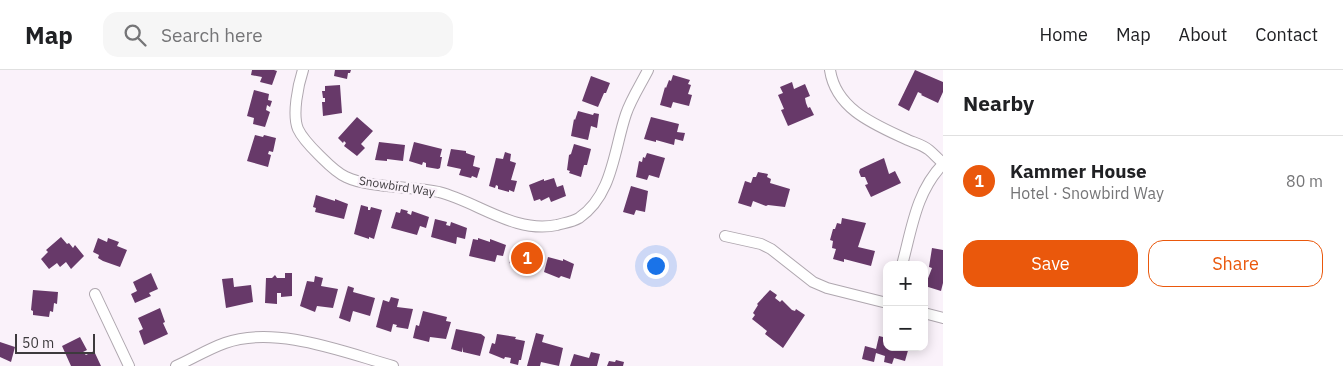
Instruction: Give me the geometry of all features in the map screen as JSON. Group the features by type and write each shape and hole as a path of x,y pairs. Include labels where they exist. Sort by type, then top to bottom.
{"street":[{"name":"Snowbird Way","path":"303,70 298,82 296,99 298,128 310,147 345,177 369,183 412,187 439,192 521,224 546,227 577,219 589,210 606,187 627,112 648,70"},
{"path":"830,70 837,90 846,103 858,114 928,149 943,164 931,176 921,196 903,261"},
{"path":"725,236 761,244 813,282 820,285 883,302"},
{"path":"95,294 129,366"},
{"path":"928,314 943,318"},
{"path":"176,366 225,343 242,339 268,337 299,341 393,366"}],"building":[{"path":"252,70 277,71 272,85 260,82 262,77 251,75"},
{"path":"335,70 351,70 348,73 347,79 334,76"},
{"path":"915,70 943,82 943,92 938,103 918,92 909,111 898,105"},
{"path":"673,75 690,80 688,84 691,85 688,94 692,95 689,106 673,102 671,108 660,105 665,87 669,80 671,81"},
{"path":"591,76 610,83 598,107 582,101"},
{"path":"792,82 794,89 805,84 810,96 805,98 806,103 814,115 788,126 781,110 784,109 778,95 783,93 780,87"},
{"path":"340,85 342,113 323,116 322,102 325,102 325,98 323,98 322,91 325,91 325,86"},
{"path":"254,90 269,94 268,100 272,101 270,107 267,105 266,110 270,112 265,127 253,124 254,118 247,116"},
{"path":"578,111 593,115 594,113 599,114 597,128 591,126 588,140 571,136 574,119"},
{"path":"357,117 373,131 361,144 365,148 357,156 344,146 346,143 344,141 343,143 338,138"},
{"path":"651,117 679,124 677,132 685,133 683,141 675,139 674,145 644,139"},
{"path":"255,135 276,138 273,152 269,151 268,154 271,155 268,167 247,161"},
{"path":"379,142 405,145 403,161 375,160"},
{"path":"414,142 442,149 440,168 426,167 426,163 423,162 422,165 409,161"},
{"path":"574,144 591,149 587,165 584,165 581,177 569,173 570,171 567,170 569,155"},
{"path":"451,149 466,151 466,153 475,156 473,166 480,168 477,178 459,175 461,169 447,166"},
{"path":"505,152 511,154 510,161 516,163 511,180 517,181 514,192 498,189 496,185 495,188 489,186 496,158 503,159"},
{"path":"647,153 665,158 659,178 649,175 647,180 636,177 639,161 642,162 643,157 645,158"},
{"path":"884,158 889,174 895,171 901,183 871,197 865,185 868,184 865,177 861,177 859,172 860,169"},
{"path":"758,172 768,174 767,177 771,179 770,183 790,189 785,207 766,206 753,201 751,207 738,203 745,181 751,183 753,177 756,177"},
{"path":"554,178 557,187 563,185 566,196 551,202 549,197 541,201 540,199 534,201 529,185 544,179 544,181"},
{"path":"631,186 648,191 645,212 636,210 634,215 623,212"},
{"path":"316,195 348,204 344,219 315,212 316,208 313,207"},
{"path":"361,205 368,207 368,210 371,207 382,210 374,239 354,234"},
{"path":"401,209 408,211 407,213 411,215 412,211 429,217 426,228 420,226 417,235 391,228 396,212 400,213"},
{"path":"842,218 866,223 858,247 875,251 871,266 844,259 844,262 833,259 836,249 832,248 833,241 830,240 833,229 835,229 837,223 841,224"},
{"path":"435,219 447,222 446,225 450,226 451,222 467,228 465,239 457,237 456,244 431,237"},
{"path":"61,237 73,248 75,245 84,256 71,269 66,262 60,267 57,263 49,269 41,259 48,252 46,250"},
{"path":"98,238 107,242 108,238 119,242 117,246 127,250 120,267 103,261 98,258 99,255 93,252"},
{"path":"478,238 490,242 490,239 506,245 503,256 497,255 495,262 469,256 473,239 478,240"},
{"path":"513,247 540,252 535,270 509,263"},
{"path":"932,248 943,250 943,283 941,291 928,287 928,278 932,268 929,267"},
{"path":"548,257 563,261 563,259 574,264 570,279 561,276 559,278 544,272"},
{"path":"151,273 158,289 149,293 151,296 135,303 131,294 137,291 133,282"},
{"path":"285,273 292,273 292,296 281,297 281,293 277,293 277,304 265,303 266,278 272,278 275,275 277,278 285,278"},
{"path":"315,276 323,278 321,286 338,289 333,308 317,306 315,312 300,306 307,281 314,282"},
{"path":"233,278 234,287 251,285 253,302 226,308 222,279"},
{"path":"348,286 354,288 353,292 375,298 370,316 353,311 350,322 339,318"},
{"path":"33,290 58,292 57,304 54,303 53,312 50,311 49,317 33,315 31,310"},
{"path":"770,290 777,295 775,298 780,302 782,300 792,310 795,311 796,309 805,315 783,348 765,334 767,331 752,319 755,315 753,313 757,304"},
{"path":"391,297 399,299 397,307 413,309 408,329 396,327 397,325 393,324 391,332 376,327 383,300 389,302"},
{"path":"160,308 165,322 163,323 168,334 144,345 139,331 143,329 138,318"},
{"path":"423,311 447,317 446,321 451,322 446,339 430,337 429,342 413,338 416,325 419,326"},
{"path":"456,329 481,334 485,337 480,356 463,352 463,347 462,352 451,349"},
{"path":"536,333 544,335 542,342 563,348 559,366 541,362 540,366 527,366"},
{"path":"497,334 516,337 515,339 525,341 518,365 510,363 511,358 505,357 504,359 489,353 492,343 495,344"},
{"path":"879,336 883,337 883,351 908,351 905,361 894,358 892,364 884,362 885,356 876,353 874,362 862,359 865,346 876,349"},
{"path":"80,337 87,350 83,352 86,355 94,351 101,366 71,366 62,346"},
{"path":"0,342 15,347 11,362 0,357"},
{"path":"591,352 600,354 597,366 570,366 574,354 589,358"},
{"path":"616,360 624,362 623,366 607,366 609,361 615,362"}],"place":[{"name":"Kammer House","path":"527,258"}]}
